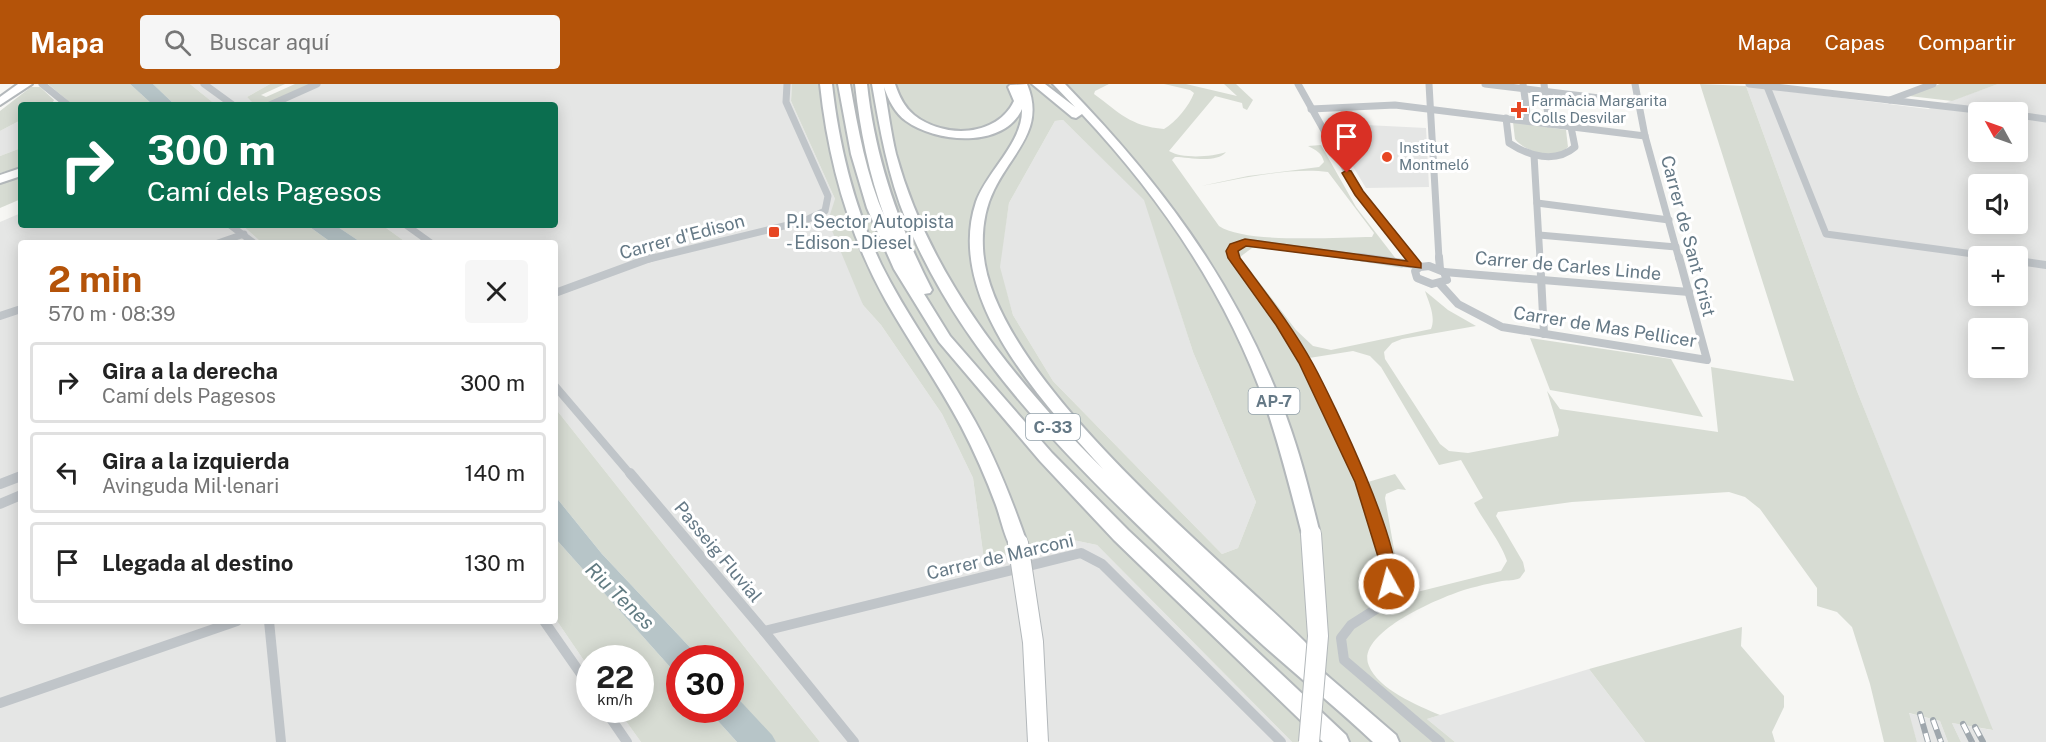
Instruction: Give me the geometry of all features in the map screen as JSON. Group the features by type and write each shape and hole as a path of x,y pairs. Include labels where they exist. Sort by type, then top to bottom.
{"highway":[{"path":"826,84 828,110 842,172 870,255 905,320 974,435 1000,492 1018,543 1034,635 1039,694 1038,742"},
{"path":"844,84 846,105 863,176 888,243 901,270 944,339 988,390"},
{"name":"C-33","path":"861,84 871,152 888,211 930,298 988,390 1046,457 1121,535 1338,742"},
{"name":"C-33","path":"878,84 888,145 899,186 917,232 952,296 999,362 1051,425 1131,508 1285,652 1339,695 1388,742"},
{"path":"889,84 894,99 911,119 932,129 956,134 988,130 1013,117 1020,101 1012,84"},
{"path":"1021,84 1030,107 1027,124 993,178 977,222 976,255 980,279 999,326 1039,385 1058,408 1149,505 1297,647 1339,695"},
{"path":"1038,84 1089,125 1126,162 1214,276"},
{"name":"AP-7","path":"1059,84 1138,167 1175,217 1214,276 1247,338 1271,393 1290,447 1311,534 1317,636 1310,742"},
{"path":"0,102 10,89"},
{"path":"0,177 18,172"}],"street":[{"path":"42,84 64,102"},
{"path":"204,84 229,102"},
{"path":"277,102 317,84"},
{"name":"Carrer d'Edison","path":"558,291 654,257 804,221 825,211 828,196 786,102 787,84"},
{"path":"1298,84 1359,193 1418,266 1415,271 1417,278 1426,283 1440,284 1447,280 1442,270 1429,84"},
{"path":"1485,84 1545,88 1640,103"},
{"name":"Carrer de Sant Crist","path":"1635,84 1645,136 1707,360"},
{"path":"1749,84 1968,109"},
{"path":"1889,100 1933,84"},
{"path":"1767,85 1826,234 1968,253"},
{"path":"1523,86 1528,121"},
{"path":"1545,88 1549,124"},
{"path":"1311,109 1395,105 1645,136"},
{"path":"2028,116 2046,118"},
{"path":"1506,118 1509,143 1534,155 1558,156 1569,153 1575,147 1571,127"},
{"path":"1534,155 1544,334"},
{"path":"1537,203 1669,220"},
{"path":"235,228 251,240"},
{"path":"410,228 427,240"},
{"path":"227,240 244,234"},
{"path":"1539,235 1676,247"},
{"name":"Carrer de Carles Linde","path":"1440,742 1344,660 1341,638 1351,625 1373,613 1386,602 1389,584 1387,560 1362,482 1306,363 1234,258 1232,251 1234,246 1245,242 1429,266 1442,270 1689,292"},
{"path":"2028,262 2046,265"},
{"name":"Carrer de Mas Pellicer","path":"1440,284 1458,304 1502,327 1707,360"},
{"path":"0,316 18,310"},
{"name":"Passeig Fluvial","path":"558,390 764,631 854,742"},
{"path":"0,484 18,477"},
{"path":"0,504 18,496"},
{"name":"Carrer de Marconi","path":"764,631 1081,553 1102,564 1281,742"},
{"path":"0,703 228,624"},
{"path":"269,624 281,742"},
{"path":"546,624 576,667"},
{"path":"614,723 627,742"}],"shaded area":[{"path":"48,84 130,84 150,102 69,102"},
{"path":"153,84 190,84 212,102 172,102"},
{"path":"190,84 270,84 247,97 253,102 212,102"},
{"path":"270,84 285,84 261,95 266,97 295,84 311,84 270,102 252,102 247,97"},
{"path":"311,84 792,84 791,101 835,199 863,305 881,325 942,414 973,478 984,560 1073,540 1097,545 1292,742 820,742 558,412 558,240 403,240 386,228 558,228 558,102 270,102"},
{"path":"792,84 1109,84 1095,91 1094,94 1134,122 1164,129 1182,113 1194,93 1164,84 1186,84 1237,96 1224,84 1236,84 1253,100 1247,110 1243,108 1242,103 1215,96 1169,151 1175,154 1197,156 1226,152 1216,158 1175,157 1172,160 1219,226 1232,232 1270,237 1372,237 1374,233 1328,172 1281,172 1201,186 1248,176 1319,167 1324,162 1322,156 1308,146 1321,145 1356,207 1403,268 1268,247 1252,248 1240,257 1296,330 1313,346 1331,350 1431,329 1432,315 1425,291 1448,310 1476,326 1402,339 1392,343 1384,352 1385,359 1440,444 1449,451 1468,453 1558,436 1559,430 1547,391 1560,409 1718,432 1711,367 1794,381 1700,84 1746,86 1857,391 1993,730 1952,723 1961,742 1948,742 1940,721 1909,713 1917,742 1884,742 1870,684 1852,627 1837,612 1817,606 1817,588 1760,509 1745,497 1729,492 1572,502 1498,512 1496,516 1523,562 1525,571 1520,578 1471,588 1413,612 1384,632 1373,643 1368,654 1369,666 1381,682 1400,696 1440,715 1427,719 1455,742 1292,742 1097,545 1073,540 984,560 973,478 942,414 881,325 863,305 828,221 835,199 791,101","holes":["1063,120 1144,200 1193,352 1256,502 1238,548 1222,554 1053,381 1013,315 1000,267 1009,203 1055,121","1353,351 1370,356 1381,367 1439,465 1461,460 1483,498 1474,503 1507,561 1501,571 1413,593 1401,589 1385,498 1386,494 1398,489 1406,490 1395,474 1368,482 1309,358"]},
{"path":"1940,84 1998,84 1952,101 1909,96"},
{"path":"1998,84 2046,84 2046,742 1961,742 1952,723 1992,730 1857,391 1746,86 1928,109"},
{"path":"31,87 40,87 54,100 53,102 18,102 18,122 0,131 0,111"},
{"path":"1063,120 1145,200 1193,352 1256,502 1238,548 1222,554 1053,381 1013,315 999,267 1009,203 1055,121"},
{"path":"18,122 18,149 0,156 0,131"},
{"path":"1513,122 1566,130 1568,147 1548,154 1526,148 1515,139"},
{"name":"Institut Montmeló","path":"1366,125 1426,128 1429,187 1366,188 1329,127"},
{"path":"18,149 18,168 0,173 0,156"},
{"path":"18,175 18,200 0,208 0,181"},
{"path":"18,214 18,228 245,228 259,240 18,240 18,624 558,622 576,649 576,723 627,723 641,742 0,742 0,222"},
{"path":"245,228 311,228 328,240 259,240"},
{"path":"340,228 386,228 403,240 358,240"},
{"path":"1530,338 1671,359 1703,417 1550,390"},
{"path":"558,412 743,645 688,645 602,554 558,500"},
{"path":"558,541 650,645 576,645 576,649 558,622"},
{"path":"1742,627 1741,646 1784,696 1784,707 1772,732 1775,742 1645,742 1589,669"},
{"path":"744,646 820,742 776,742 744,706"},
{"path":"654,649 666,662 666,723 720,723 737,742 641,742 627,723 654,723"},
{"path":"1589,669 1645,742 1455,742 1427,719"},
{"path":"1908,713 1940,721 1948,742 1917,742"}],"water":[{"path":"130,84 153,84 172,102 150,102"},
{"path":"311,228 340,228 358,240 328,240"},
{"name":"Riu Tenes","path":"558,500 602,554 688,645 666,645 666,662 654,649 654,645 650,645 558,541"},
{"path":"744,705 776,742 737,742 720,723 744,723"}],"railway":[{"path":"1920,714 1928,742"},
{"path":"1933,720 1941,742"},
{"path":"1963,724 1972,742"},
{"path":"1975,727 1983,742"}],"place":[{"name":"Farmàcia Margarita Colls Desvilar","path":"1519,110"},
{"name":"Institut Montmeló","path":"1387,157"},
{"name":"P.I. Sector Autopista - Edison - Diesel","path":"774,232"}],"route":[{"path":"1347,173 1359,193 1417,265 1245,242 1234,246 1232,251 1234,258 1306,363 1362,482 1387,560 1389,584"}]}
